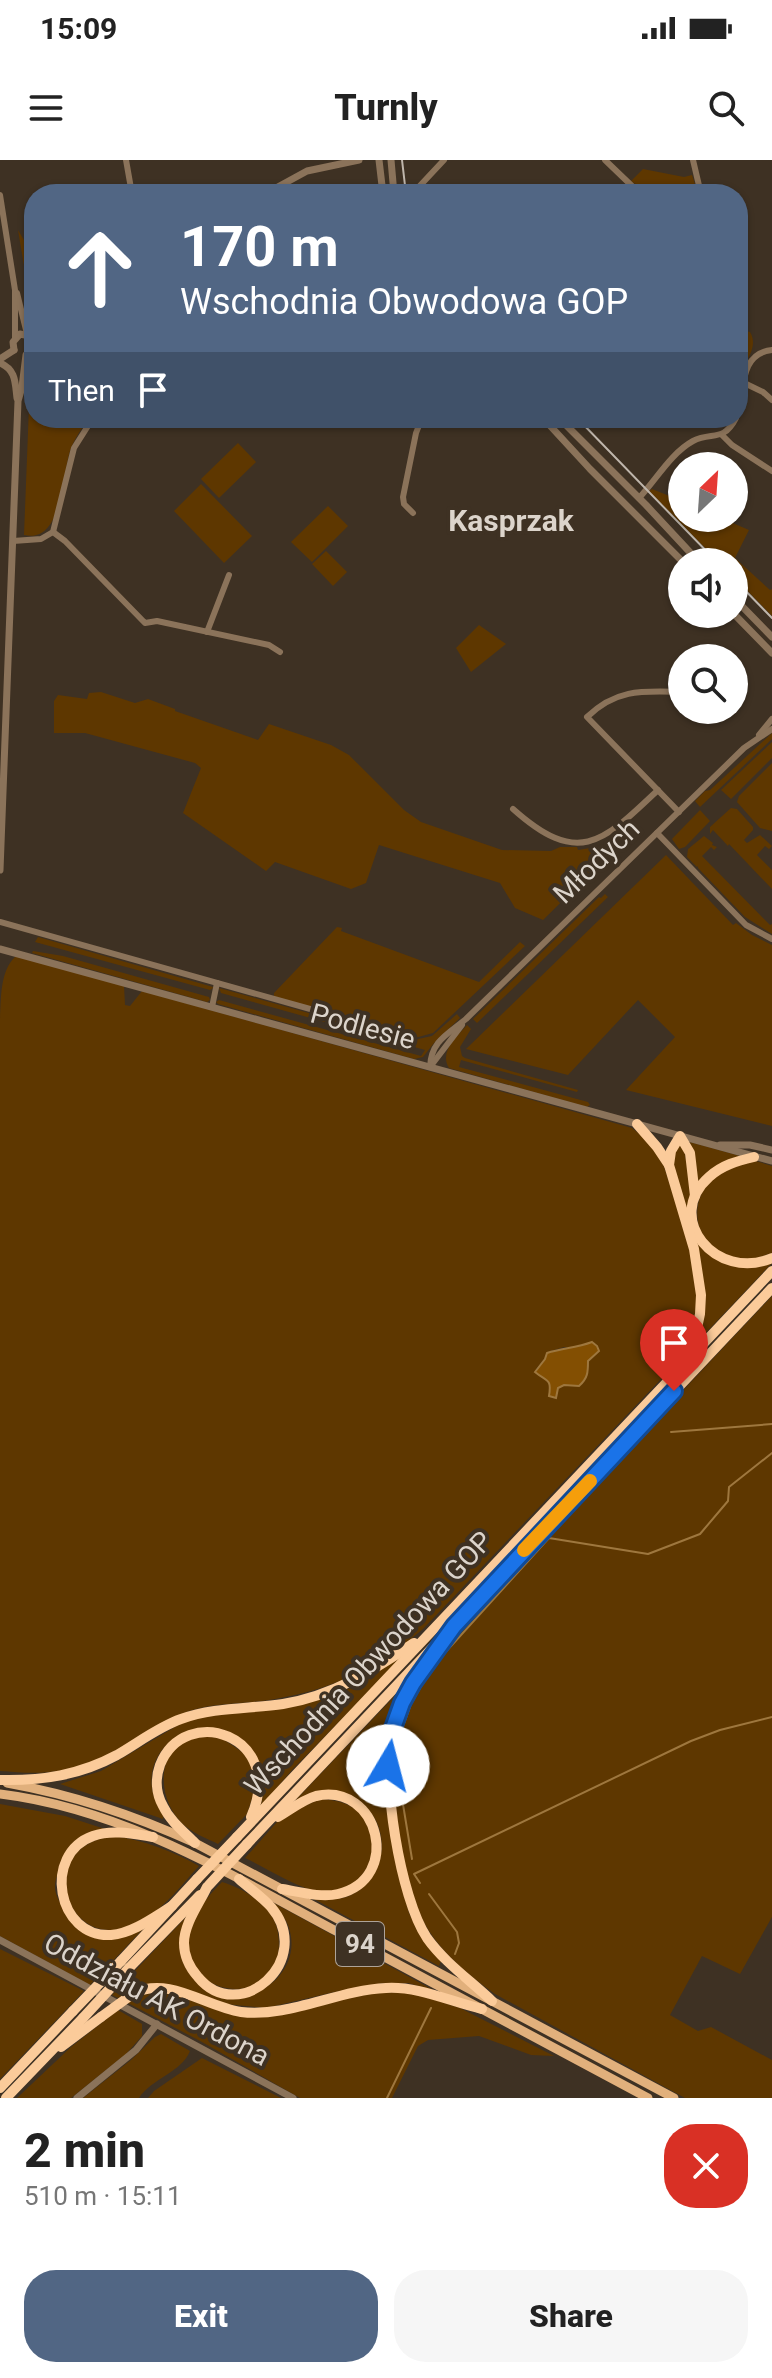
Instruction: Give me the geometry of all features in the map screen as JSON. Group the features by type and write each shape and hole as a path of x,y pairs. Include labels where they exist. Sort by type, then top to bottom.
{"highway":[{"path":"637,1124 669,1165 694,1249 701,1295 697,1328 680,1368"},
{"path":"669,1165 671,1151 680,1136 690,1153 695,1196 692,1212 697,1233 716,1256 745,1264 772,1258"},
{"path":"695,1196 702,1184 717,1171 734,1162 754,1157"},
{"name":"Wschodnia Obwodowa GOP","path":"0,2088 78,2015 197,1879 772,1271"},
{"name":"Wschodnia Obwodowa GOP","path":"125,1964 208,1886 772,1288"},
{"path":"454,1626 413,1683 398,1711 388,1754 389,1785 404,1878 418,1921 440,1953 492,2001"},
{"path":"0,1781 32,1781 87,1769 167,1725 197,1714 324,1695 368,1673 429,1633"},
{"path":"195,1843 162,1806 157,1792 157,1778 164,1757 172,1746 193,1734 208,1732 227,1736 244,1746 253,1758 260,1786 247,1826"},
{"path":"266,1824 308,1799 323,1795 346,1800 359,1807 370,1819 377,1836 378,1850 372,1868 364,1879 348,1891 329,1895 282,1889"},
{"path":"153,1837 111,1832 84,1840 66,1860 60,1888 71,1915 86,1928 100,1934 127,1931 172,1906"},
{"path":"208,1886 185,1935 186,1955 194,1973 206,1985 220,1992 243,1992 259,1988 273,1976 281,1962 285,1938 281,1923 271,1907 239,1879"},
{"path":"49,2054 134,1993 145,1989 157,1988 196,1996 233,2011 257,2013 301,2006 354,1991 393,1987 482,2009"},
{"name":"Wschodnia Obwodowa GOP","path":"6,2098 49,2054 78,2015"}],"main road":[{"name":"94","path":"0,1781 119,1810 195,1843 674,2098"},
{"name":"94","path":"0,1794 63,1806 121,1823 153,1837 239,1879 648,2098"}],"street":[{"path":"126,160 130,184"},
{"path":"283,184 307,171 359,160"},
{"path":"379,160 382,184"},
{"path":"391,160 393,184"},
{"path":"422,184 444,160"},
{"path":"605,160 630,184"},
{"path":"693,160 699,184"},
{"path":"0,195 15,290 14,350 0,361 14,374 18,401 0,870"},
{"path":"15,290 24,322"},
{"path":"15,338 20,334 24,336"},
{"path":"14,350 24,355"},
{"path":"748,366 752,358 761,352 772,350"},
{"path":"18,401 24,371"},
{"path":"748,384 772,400"},
{"path":"13,541 41,539 53,532 74,448 87,428"},
{"path":"413,513 404,504 403,497 418,428"},
{"path":"552,428 670,548"},
{"path":"569,428 686,548"},
{"path":"631,508 688,444 722,435 729,428"},
{"path":"722,435 772,471"},
{"path":"53,532 145,623 157,621 269,645 280,652"},
{"path":"207,632 229,575"},
{"path":"748,612 772,637"},
{"path":"748,628 772,653"},
{"path":"668,692 640,691 619,695 587,717 679,812"},
{"name":"Młodych","path":"758,738 772,719"},
{"name":"Młodych","path":"430,1067 431,1053 436,1043 466,1019 758,738 772,729"},
{"path":"513,809 552,837 563,842 583,842 614,831 658,790"},
{"path":"657,833 746,925 772,939"},
{"path":"0,922 328,1014"},
{"name":"Podlesie","path":"0,949 772,1161"},
{"path":"212,1007 217,983"},
{"name":"Podlesie","path":"714,1146 750,1145 772,1150"},
{"name":"Oddziału AK Ordona","path":"0,1940 293,2098"},
{"path":"77,2098 136,2050 157,2024"}],"shaded area":[{"path":"643,169 684,177 692,175 695,184 635,184 631,181"},
{"path":"18,230 24,240 24,266"},
{"path":"748,332 753,342 748,357"},
{"path":"28,428 82,428 70,451 53,519 37,535 24,535"},
{"path":"238,443 256,462 219,498 201,479"},
{"path":"201,484 252,536 224,563 174,511"},
{"path":"652,489 668,495 668,510 649,491"},
{"path":"328,506 348,526 312,562 291,542"},
{"path":"689,532 748,532 740,548 705,548"},
{"path":"326,551 347,572 333,586 312,564"},
{"path":"748,570 772,589 772,616 748,591"},
{"path":"479,625 506,644 471,672 456,648"},
{"path":"101,692 135,703 148,699 258,740 269,724 331,745 349,755 404,810 421,822 502,850 551,851 560,847 577,847 578,850 602,846 607,857 543,920 515,908 500,883 379,845 366,883 351,889 275,862 266,871 183,813 201,768 195,763 85,733 54,733 54,701 58,695 87,699 89,693"},
{"path":"772,733 772,739 700,807 695,801"},
{"path":"772,742 772,758 731,799 721,790"},
{"path":"772,763 772,831 760,828 737,802 739,796"},
{"path":"731,808 737,809 753,827 744,840 747,843 760,835 772,846 769,849 765,846 757,855 772,870 772,889 729,844 713,830 710,834 710,827"},
{"path":"700,810 710,821 685,847 679,849 672,839"},
{"path":"704,836 717,847 714,850 711,847 702,856 772,924 772,934 745,917 687,857 688,849"},
{"path":"666,855 733,925 736,923 772,945 772,1126 626,1090 675,1037 638,1000 568,1075 466,1049"},
{"path":"605,894 608,897 477,1023 473,1019 599,897"},
{"path":"337,927 479,982 520,942 525,946 433,1033 411,1039 274,997 274,993"},
{"path":"38,937 213,988 210,990 35,942"},
{"path":"33,951 63,956 209,997 210,1000 207,1002"},
{"path":"15,957 20,957 124,986 125,1005 130,1006 142,991 632,1128 661,1157 689,1244 699,1308 687,1344 663,1377 423,1629 386,1657 348,1678 307,1692 198,1708 96,1760 61,1771 37,1773 0,1771 0,1019 2,986","holes":["575,1348 588,1361 588,1374 558,1388 556,1398 548,1380 536,1369 551,1351"]},
{"path":"219,988 409,1041 432,1036 457,1014 460,1018 423,1057 414,1059 218,1004 216,1002 219,1000 421,1056 425,1050 221,993"},
{"path":"467,1025 471,1029 460,1047 465,1058 578,1090 461,1060 459,1067 590,1105 587,1107 449,1068 447,1051"},
{"path":"690,1142 740,1156 697,1188"},
{"path":"683,1145 692,1189 688,1213 672,1163 676,1146"},
{"path":"756,1161 772,1166 772,1253 751,1259 725,1255 709,1244 700,1229 697,1211 702,1194 713,1178 731,1166"},
{"path":"693,1233 726,1264 745,1267 772,1263 697,1342 705,1313"},
{"path":"772,1296 772,1917 740,1974 702,1956 670,2015 698,2031 711,2027 772,2060 772,2098 685,2098 495,1994 443,1949 419,1912 403,1857 395,1794 395,1737 408,1698 440,1648"},
{"path":"592,1342 599,1351 588,1361 587,1375 582,1383 579,1386 564,1385 558,1388 556,1398 549,1396 549,1383 535,1372 547,1353"},
{"path":"399,1657 263,1804 263,1776 256,1757 237,1736 220,1729 202,1728 184,1733 169,1742 158,1756 152,1773 153,1793 163,1819 60,1784 101,1771 180,1724 199,1717 290,1707 330,1696 353,1687"},
{"path":"410,1680 390,1725 398,1870 409,1913 418,1931 441,1961 439,1966 312,1898 344,1898 362,1888 372,1877 382,1850 377,1822 369,1810 347,1795 292,1804"},
{"path":"204,1735 220,1737 248,1756 256,1786 247,1814 218,1844 189,1829 177,1817 170,1806 164,1782 168,1758 175,1748 186,1740"},
{"path":"320,1799 354,1808 369,1829 372,1842 367,1867 350,1885 326,1892 312,1890 245,1858 277,1822"},
{"path":"0,1804 65,1816 105,1829 90,1838 60,1871 55,1890 58,1899 71,1916 94,1936 143,1929 90,1985 0,1936"},
{"path":"113,1836 158,1847 199,1866 168,1901 146,1918 119,1929 97,1928 79,1917 69,1900 66,1880 71,1860 87,1845"},
{"path":"222,1882 258,1900 276,1924 277,1960 265,1978 247,1988 227,1988 208,1981 194,1966 188,1944 195,1916"},
{"path":"272,1902 435,1991 408,1983 383,1983 266,2008 225,2004 203,1995 133,1989 118,1998 112,1995 187,1916 181,1952 190,1974 205,1989 223,1996 241,1997 259,1991 275,1981 286,1966 291,1948 288,1924"},
{"path":"0,1949 84,1991 0,2079"},
{"path":"374,1992 414,1993 460,2008 554,2056 531,2055 479,2036 428,2040 418,2046 392,2098 300,2098 128,2003 141,1995 159,1993 237,2016"},
{"path":"118,2010 142,2024 142,2036 126,2054 71,2098 17,2098 71,2047"},
{"path":"161,2034 190,2051 180,2065 139,2098 83,2098 155,2037"},
{"path":"202,2058 281,2098 148,2098"}],"waterway":[{"path":"671,1432 772,1424"},
{"path":"412,1859 398,1774 401,1732 411,1704 432,1667 549,1538 648,1554 700,1534 728,1501 729,1487 772,1453"},
{"path":"420,1883 414,1874 691,1741 772,1717"},
{"path":"429,1894 457,1932 459,1943 455,1954"},
{"path":"387,2098 431,2008"}],"tram line":[{"path":"402,160 405,184"},
{"path":"587,428 703,548"},
{"path":"748,593 772,618"}],"slow traffic":[{"path":"524,1550 590,1481"}],"district":[{"name":"Kasprzak","path":"511,521"}],"route":[{"path":"388,1766 398,1711 413,1683 454,1626 674,1391"}]}
